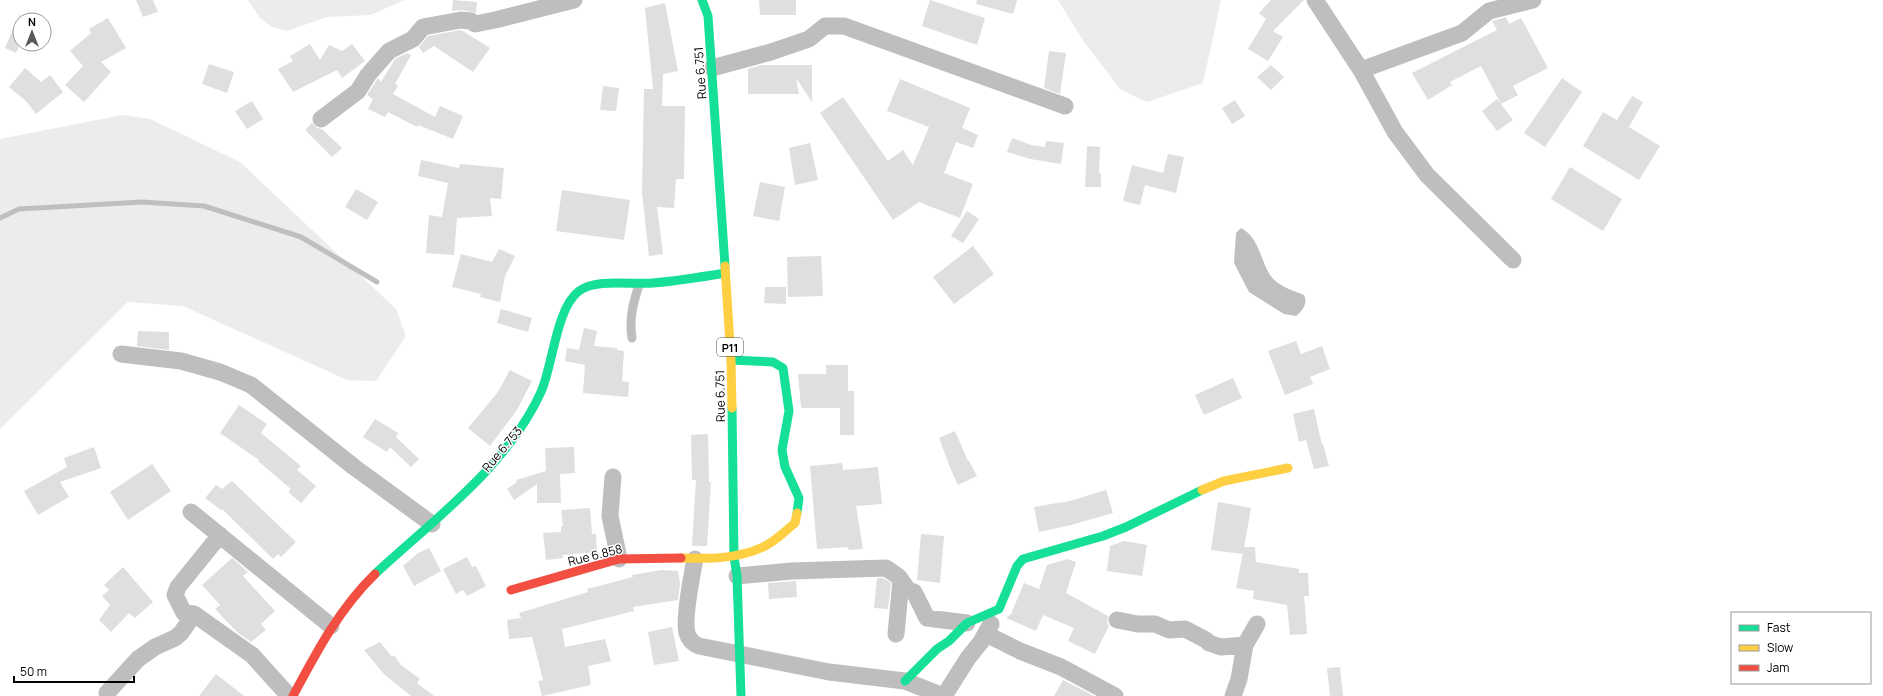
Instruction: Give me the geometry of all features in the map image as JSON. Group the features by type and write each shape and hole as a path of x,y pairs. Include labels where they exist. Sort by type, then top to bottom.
{"street":[{"path":"321,119 358,91 368,75 389,51 413,39 423,27 461,20 471,21 475,24 574,0"},
{"name":"Rue 6.751","path":"702,0 708,16 731,360 734,556 737,576 741,696"},
{"path":"1315,0 1361,70 1395,132 1426,175 1513,260"},
{"path":"1361,70 1462,33 1489,11 1533,0"},
{"path":"712,68 771,52 809,39 825,26 839,25 1065,106"},
{"name":"Rue 6.753","path":"293,696 331,626 359,590 432,524 477,478 514,434 532,409 548,373 557,335 568,304 580,290 599,284 639,284 725,273"},
{"path":"121,354 180,361 220,372 251,385 354,467 432,524"},
{"name":"Rue 6.858","path":"511,590 619,560 636,557 695,559 734,556 763,547 795,523 800,503 783,460 782,443 789,405 783,368 773,362 731,360"},
{"path":"695,559 687,620 687,634 692,643 699,646 828,672 905,681 943,696 986,634 999,609 1017,566 1023,559 1126,527 1213,485 1261,472 1288,468"},
{"path":"613,477 610,516 619,560"},
{"path":"191,512 331,626"},
{"path":"220,535 176,591 175,595 184,613 194,614 252,655 289,696"},
{"path":"737,576 792,571 886,568 901,580 908,590 914,592 927,618 967,624"},
{"path":"896,634 901,580"},
{"path":"905,681 937,649 949,641 967,624 999,609"},
{"path":"108,695 138,660 155,647 175,638 181,633 194,614"},
{"path":"1117,620 1138,624 1155,624 1169,630 1186,628 1209,643 1221,646 1245,645"},
{"path":"1233,696 1239,678 1245,645 1257,624"},
{"path":"986,634 1020,651 1061,667 1110,695"}],"lane":[{"path":"632,338 630,325 631,312 639,284"}],"shaded area":[{"path":"248,0 404,0 371,15 327,17 287,31 272,27 260,18"},
{"path":"1058,0 1221,0 1203,83 1147,102 1121,90 1084,42"},
{"path":"122,115 150,119 240,162 396,309 406,336 376,381 347,380 183,306 128,302 0,429 0,139"},
{"path":"1241,228 1252,237 1273,279 1285,287 1304,295 1304,307 1296,316 1284,314 1249,292 1234,263 1236,233"}],"building":[{"path":"136,0 153,0 158,12 143,17"},
{"path":"453,0 477,2 476,13 462,10 452,11"},
{"path":"759,0 796,0 796,15 760,15"},
{"path":"930,0 985,18 977,45 922,26"},
{"path":"977,0 1017,0 1013,14 976,4"},
{"path":"1271,0 1304,0 1273,31 1283,37 1268,61 1248,49 1266,19 1259,13"},
{"path":"665,3 678,71 663,74 662,106 685,106 684,179 676,179 674,208 657,207 663,254 649,256 642,192 644,89 653,89 645,8"},
{"path":"1506,17 1509,24 1521,18 1548,68 1513,86 1518,95 1501,104 1481,66 1450,82 1452,85 1428,100 1412,73 1497,30 1492,21"},
{"path":"108,18 126,48 101,62 111,72 84,102 65,85 83,66 70,51 91,33 89,29"},
{"path":"461,30 490,48 473,72 434,46 423,53 419,47 428,36"},
{"path":"12,32 12,51 5,48"},
{"path":"310,44 320,60 329,45 342,51 352,44 365,61 342,78 337,70 293,92 278,69 293,61 290,56"},
{"path":"1049,51 1066,53 1060,94 1044,88"},
{"path":"407,53 411,55 395,84 398,86 393,94 435,117 440,106 463,116 453,139 418,125 417,127 388,112 385,117 368,109 373,99 367,95 378,78 381,82 395,59"},
{"path":"209,64 234,72 227,93 202,84"},
{"path":"762,65 812,65 812,102 796,78 799,94 748,94 748,69"},
{"path":"1271,65 1284,77 1271,90 1257,77"},
{"path":"25,68 41,82 50,75 63,92 36,114 27,102 9,87"},
{"path":"1562,78 1582,92 1545,147 1524,133"},
{"path":"900,79 970,108 962,128 978,135 973,148 956,142 944,173 973,184 960,218 919,202 893,220 820,113 843,97 888,161 903,150 913,165 929,127 887,111"},
{"path":"603,86 619,88 616,111 600,110"},
{"path":"1632,96 1643,102 1629,127 1660,146 1639,180 1583,146 1603,112 1617,120"},
{"path":"1497,99 1513,120 1497,131 1482,111"},
{"path":"1235,100 1245,116 1232,124 1222,108"},
{"path":"252,101 263,119 247,129 235,111"},
{"path":"312,123 317,128 322,129 342,148 332,157 305,130"},
{"path":"1012,138 1031,145 1045,147 1046,141 1064,143 1061,164 1030,159 1007,152"},
{"path":"810,143 818,180 795,185 789,148"},
{"path":"1087,146 1100,147 1099,173 1101,173 1101,187 1085,187"},
{"path":"1168,154 1184,157 1176,193 1145,185 1140,205 1123,201 1132,165 1163,173"},
{"path":"421,160 459,168 460,164 504,168 501,199 490,198 492,216 457,218 454,255 426,253 429,215 442,217 448,183 418,176"},
{"path":"1570,167 1622,199 1603,231 1551,199"},
{"path":"760,182 785,187 779,221 753,216"},
{"path":"356,189 378,202 367,220 345,207"},
{"path":"562,190 630,200 624,240 556,231"},
{"path":"967,211 979,219 963,243 951,236"},
{"path":"973,246 994,274 954,304 933,277"},
{"path":"499,249 515,256 505,276 500,302 480,297 481,294 452,287 461,254 492,262"},
{"path":"821,256 823,296 788,297 787,257"},
{"path":"765,287 786,287 786,304 764,303"},
{"path":"501,309 532,318 528,332 497,323"},
{"path":"584,328 597,331 594,346 617,348 617,350 624,351 622,381 629,382 628,397 583,393 585,365 565,361 567,348 579,350"},
{"path":"138,331 169,332 169,350 137,346"},
{"path":"1296,341 1301,354 1322,346 1330,369 1310,377 1313,384 1285,395 1268,351"},
{"path":"826,365 848,365 848,391 854,391 854,435 840,435 840,408 801,408 798,374 826,374"},
{"path":"510,370 532,381 517,410 490,446 468,428 498,392"},
{"path":"1233,378 1242,398 1204,415 1195,395"},
{"path":"239,405 267,424 261,433 301,466 297,470 316,486 301,503 288,492 291,489 258,461 259,460 220,433"},
{"path":"1314,409 1322,445 1323,444 1329,466 1314,469 1306,440 1299,442 1293,414"},
{"path":"375,419 398,433 396,437 419,459 411,467 390,447 387,452 363,437"},
{"path":"955,431 968,461 977,476 958,485 939,438"},
{"path":"708,434 709,482 711,482 707,546 692,546 696,480 692,480 691,435"},
{"path":"94,447 101,468 60,482 69,497 38,515 24,491 67,467 64,458"},
{"path":"574,447 575,473 560,474 561,503 537,503 537,484 514,500 507,489 517,482 516,480 546,471 545,448"},
{"path":"842,463 843,470 878,467 882,504 856,506 863,549 849,550 848,547 817,549 810,466"},
{"path":"152,464 171,491 128,520 110,492"},
{"path":"232,481 296,542 281,557 278,554 273,559 222,509 221,510 205,498 216,485 222,489"},
{"path":"1106,490 1113,513 1039,532 1034,507 1063,503"},
{"path":"1218,502 1251,508 1243,554 1211,550"},
{"path":"590,508 592,534 596,534 597,552 563,555 563,558 546,560 543,533 561,532 561,526 563,526 561,510"},
{"path":"921,534 944,536 940,583 917,580"},
{"path":"1124,541 1147,545 1142,576 1107,571 1110,546"},
{"path":"1244,547 1255,547 1256,562 1299,569 1299,573 1308,573 1309,596 1304,596 1307,634 1290,635 1287,605 1253,599 1254,591 1236,588"},
{"path":"429,548 441,571 414,586 403,566 418,553"},
{"path":"467,557 472,567 476,566 486,586 467,596 463,590 456,594 443,569"},
{"path":"232,558 248,572 243,576 275,611 261,624 266,630 251,642 237,632 215,609 220,605 202,585"},
{"path":"1067,559 1076,562 1066,593 1108,616 1107,623 1109,626 1095,654 1068,641 1074,628 1043,615 1036,631 1006,618 1011,614 1024,583 1039,589 1047,565"},
{"path":"123,567 153,602 135,618 129,613 111,632 99,620 110,605 102,596 109,590 104,585"},
{"path":"661,570 678,571 680,583 678,600 633,607 634,611 562,629 565,647 605,639 611,661 588,666 591,685 542,696 538,681 543,680 532,637 509,639 507,620 521,618 519,613 588,592 587,589 633,577 632,575"},
{"path":"877,578 883,578 891,583 888,609 874,608"},
{"path":"796,581 797,597 769,599 768,583"},
{"path":"672,627 679,661 654,665 648,632"},
{"path":"380,642 392,657 394,655 401,665 420,679 417,683 434,696 411,696 384,674 364,650"},
{"path":"1340,667 1343,696 1330,696 1327,668"},
{"path":"216,674 244,696 199,696"},
{"path":"1063,680 1094,696 1054,696"}],"waterway":[{"path":"0,218 19,209 142,202 204,206 301,237 377,282"}],"traffic: fast":[{"path":"702,0 708,16 725,266"},
{"path":"375,574 467,491 509,444 526,419 541,392 560,323 571,299 579,291 586,287 604,283 653,283 725,273"},
{"path":"731,360 773,362 783,368 789,411 782,450 785,467 799,498 797,513"},
{"path":"732,408 734,557 737,576 741,696"},
{"path":"905,681 937,649 949,641 967,623 999,609 1017,566 1023,559 1103,536 1126,527 1202,490"}],"traffic: slow":[{"path":"725,266 731,360 732,408"},
{"path":"1202,490 1224,481 1288,468"},
{"path":"681,558 733,556 753,551 763,547 780,536 795,523 797,513"}],"traffic: jam":[{"path":"511,590 619,559 681,558"},
{"path":"293,696 339,617 375,574"}]}
